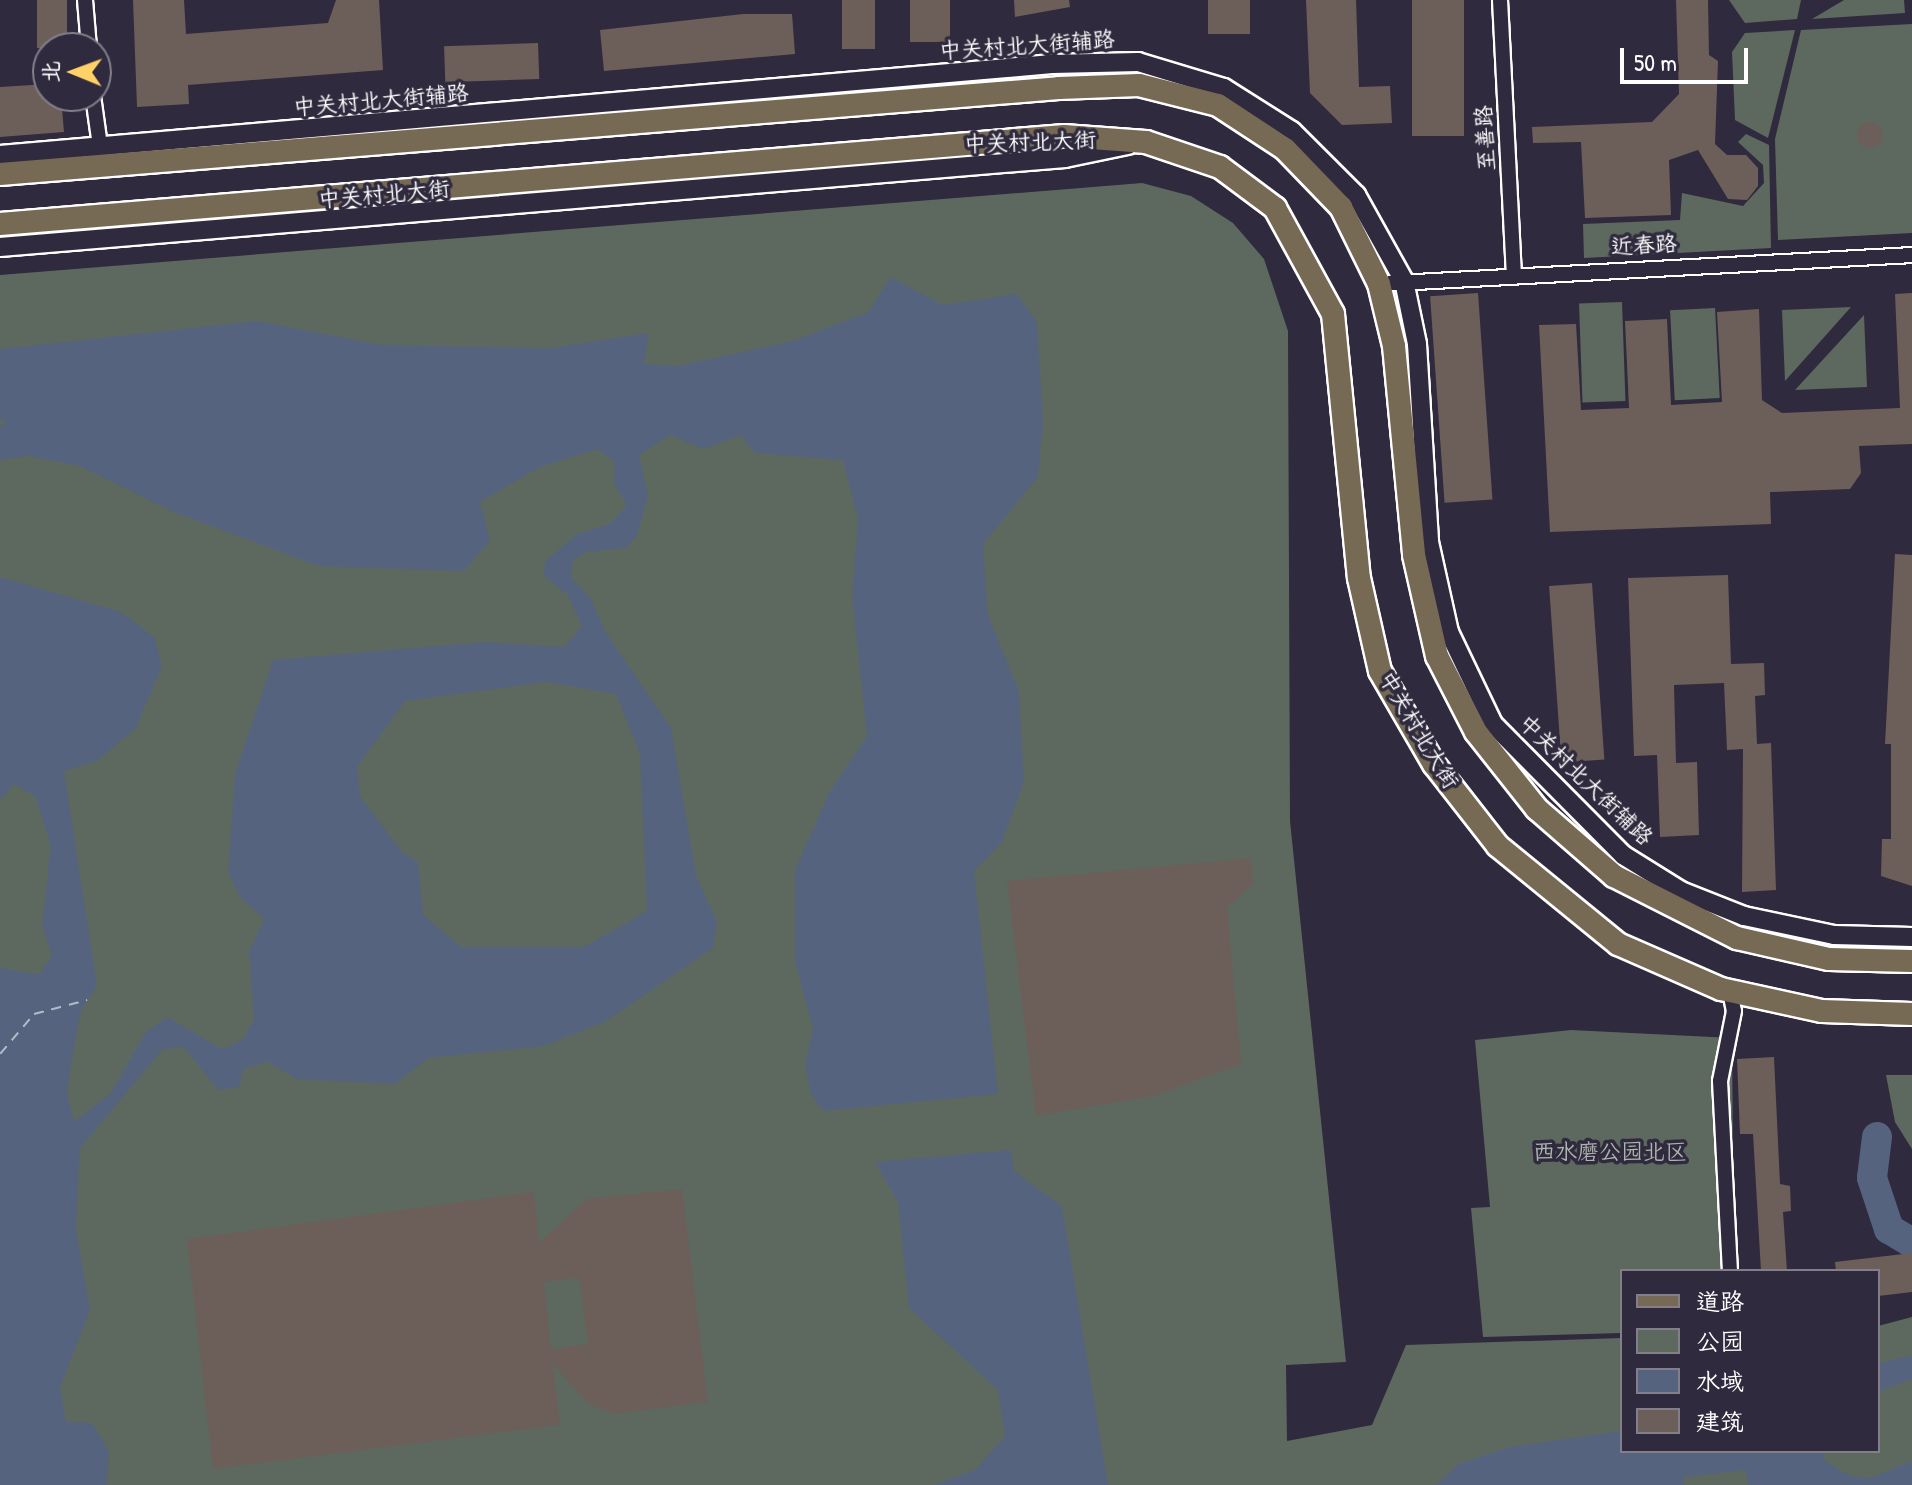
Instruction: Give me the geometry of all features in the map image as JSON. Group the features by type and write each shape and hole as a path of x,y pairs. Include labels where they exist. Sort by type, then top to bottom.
{"main road":[{"path":"0,174 104,157 1139,85 1218,105 1285,149 1341,207 1379,284 1394,346 1414,555 1437,656 1476,732 1537,809 1614,876 1680,914 1737,938 1829,959 1912,961"},
{"name":"中关村北大街","path":"0,224 1064,136 1146,142 1220,167 1275,208 1309,259 1333,314 1359,578 1380,671 1434,764 1498,846 1563,904 1618,944 1730,991 1822,1011 1912,1014"}],"street":[{"path":"85,0 88,32"},
{"name":"至善路","path":"1500,0 1514,274"},
{"name":"中关村北大街辅路","path":"0,155 104,157 1052,64 1138,62 1224,88 1292,131 1356,195 1404,281 1417,344 1429,542 1449,632 1493,724 1623,855 1681,891 1744,916 1834,935 1912,937"},
{"path":"96,112 104,157"},
{"path":"0,247 1065,158 1146,142"},
{"name":"近春路","path":"1379,284 1514,274 1912,255"},
{"path":"1730,991 1734,1011 1720,1081 1730,1269"}],"green space":[{"path":"1729,0 1801,0 1797,19 1745,23"},
{"path":"1844,0 1904,0 1905,13 1812,19"},
{"path":"1912,24 1912,233 1778,240 1775,139 1801,30"},
{"path":"1795,30 1768,138 1735,120 1732,52 1745,33"},
{"path":"1746,134 1769,145 1771,248 1584,258 1583,224 1680,220 1682,193 1743,206 1764,183 1763,165 1738,142"},
{"path":"1142,183 1191,196 1233,223 1264,259 1288,331 1290,821 1346,1362 1286,1365 1287,1441 1372,1425 1406,1345 1620,1338 1620,1453 1880,1453 1880,1325 1912,1317 1912,1485 0,1485 0,275"},
{"path":"1622,302 1625,401 1582,402 1579,304"},
{"path":"1851,307 1785,381 1782,310"},
{"path":"1715,308 1720,398 1675,400 1670,310"},
{"path":"1864,315 1867,387 1795,390"},
{"name":"西水磨公园北区","path":"1571,1030 1732,1038 1734,1269 1620,1269 1620,1333 1483,1337 1471,1208 1490,1207 1475,1040"},
{"path":"1886,1075 1912,1075 1912,1149 1895,1122"}],"water":[{"path":"890,277 943,305 1017,294 1037,322 1043,421 1038,477 983,544 988,615 1019,691 1024,782 1002,842 974,871 998,1094 823,1111 811,1094 805,1065 813,1029 795,961 795,870 829,793 867,736 852,596 858,519 843,460 755,453 741,435 703,449 670,435 639,455 648,495 637,536 626,548 586,552 573,560 571,578 590,597 606,633 671,728 696,875 717,922 713,948 606,1021 544,1046 428,1058 395,1084 297,1079 267,1061 243,1070 239,1087 218,1090 184,1047 163,1049 80,1148 76,1229 90,1310 60,1387 66,1422 92,1423 109,1452 107,1485 0,1485 0,968 39,974 52,956 42,925 51,846 35,796 14,784 0,800 0,577 121,612 155,638 162,667 135,729 97,761 64,771 97,986 81,1010 71,1064 67,1094 74,1122 111,1093 145,1033 167,1017 222,1049 243,1040 254,1019 249,952 264,919 240,897 228,872 235,774 273,660 485,642 564,647 582,626 568,595 543,575 546,561 577,534 610,524 627,505 615,485 614,461 597,449 540,467 480,502 490,540 464,571 319,566 174,512 80,466 28,456 0,460 0,426 6,424 0,418 0,349 257,321 382,345 550,348 649,333 644,364 678,366 793,341 869,312","holes":["547,682 616,694 640,754 647,911 584,947 461,947 423,915 418,862 402,852 360,796 357,767 405,701"]},
{"path":"1011,1150 1014,1171 1062,1206 1108,1485 934,1485 975,1470 1005,1436 998,1390 909,1308 898,1202 875,1162"},
{"path":"1912,1355 1912,1379 1880,1391 1880,1363"},
{"path":"1620,1431 1620,1453 1825,1453 1823,1460 1850,1476 1871,1478 1912,1461 1912,1485 1748,1485 1746,1470 1684,1477 1684,1485 1436,1485 1459,1464 1509,1447"}],"building":[{"path":"37,0 67,0 67,32 37,32"},
{"path":"133,0 184,0 186,34 328,23 336,0 379,0 383,70 188,85 189,104 137,107"},
{"path":"842,0 875,0 875,49 842,49"},
{"path":"910,0 950,0 950,42 910,42"},
{"path":"1014,0 1069,0 1070,7 1015,17"},
{"path":"1208,0 1250,0 1250,34 1208,34"},
{"path":"1306,0 1356,0 1359,87 1390,86 1392,123 1342,125 1310,93"},
{"path":"1412,0 1464,0 1464,136 1412,136"},
{"path":"1676,0 1708,0 1709,55 1718,61 1715,144 1727,155 1746,155 1758,168 1758,186 1747,200 1728,199 1698,150 1669,160 1671,215 1585,218 1581,142 1533,143 1532,127 1652,122 1679,94"},
{"path":"743,14 792,14 795,54 604,71 600,30"},
{"path":"538,43 539,79 445,82 444,46"},
{"path":"32,85 32,112 62,112 64,132 0,137 0,87"},
{"path":"1870,122 1879,126 1883,135 1879,144 1870,148 1861,144 1857,135 1861,126"},
{"path":"1478,293 1492,499 1445,503 1430,296"},
{"path":"1912,293 1912,444 1859,446 1861,473 1850,489 1770,492 1771,524 1550,532 1539,325 1576,324 1581,410 1629,408 1625,321 1667,319 1671,405 1722,402 1717,312 1759,309 1762,400 1782,413 1900,408 1895,294"},
{"path":"1895,554 1912,555 1912,886 1881,876 1882,839 1891,839 1891,744 1885,744"},
{"path":"1728,575 1731,664 1764,663 1765,695 1755,696 1757,744 1771,743 1776,890 1742,892 1743,749 1727,750 1724,683 1674,685 1676,763 1697,762 1699,835 1660,837 1657,755 1634,756 1628,578"},
{"path":"1592,583 1604,760 1561,763 1549,586"},
{"path":"1251,858 1253,883 1227,908 1241,1064 1154,1096 1036,1116 1007,881"},
{"path":"1774,1057 1780,1184 1790,1186 1791,1211 1783,1212 1787,1269 1761,1269 1753,1134 1740,1134 1737,1059"},
{"path":"682,1189 708,1402 613,1414 588,1404 553,1364 560,1425 213,1469 187,1239 534,1192 539,1243 587,1199","holes":["579,1278 588,1344 551,1349 544,1282"]},
{"path":"1912,1253 1912,1292 1880,1296 1880,1269 1836,1269 1835,1262"}],"waterway":[{"path":"1877,1137 1872,1178 1889,1229 1912,1243"}],"ferry route":[{"path":"0,1054 34,1014 87,1000"}]}
